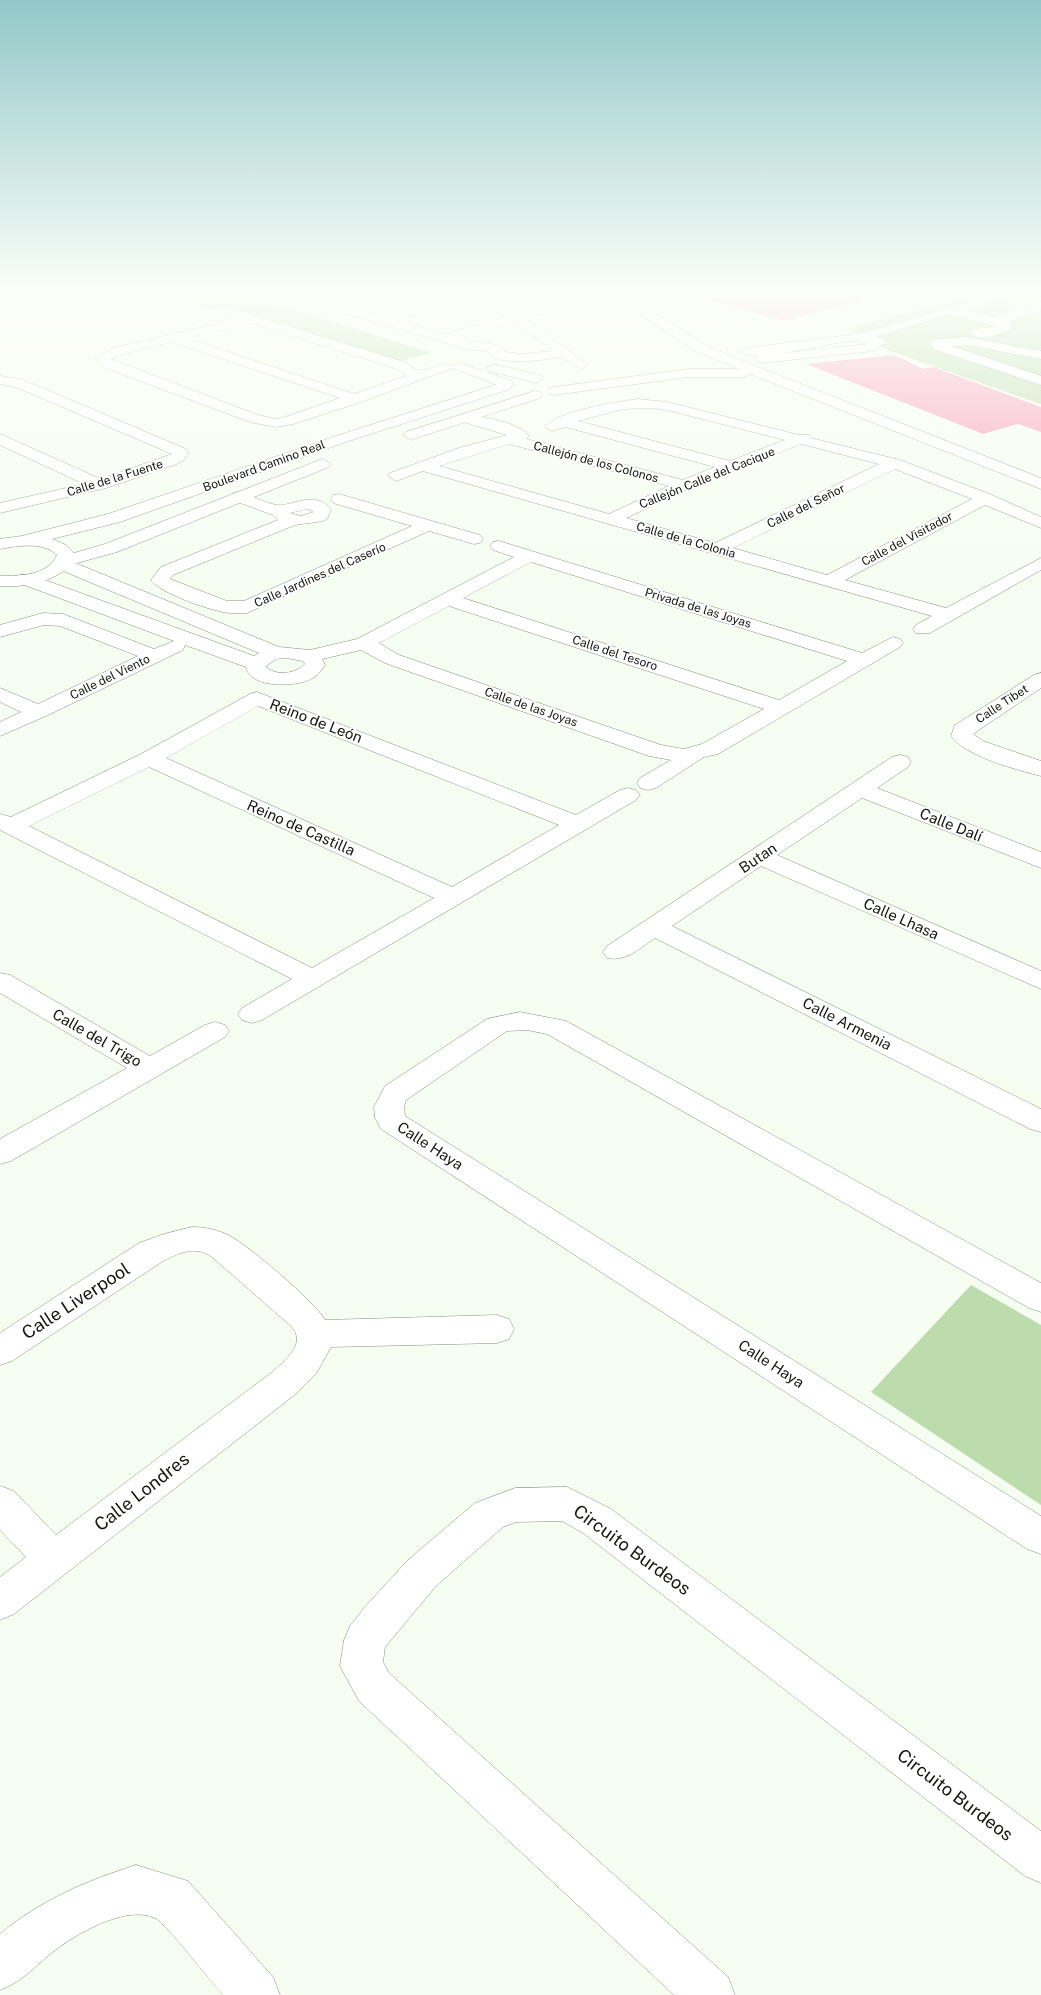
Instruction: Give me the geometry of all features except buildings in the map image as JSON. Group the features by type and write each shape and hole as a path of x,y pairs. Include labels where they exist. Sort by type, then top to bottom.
{"street":[{"name":"Calle de la Fuente","path":"0,508 100,485 171,461 178,458 181,452 35,390 21,386"},
{"path":"167,386 255,419 276,423 303,432"},
{"path":"318,386 356,399"},
{"path":"276,423 393,386"},
{"name":"Boulevard Camino Real","path":"9,541 114,518 449,402 502,386"},
{"path":"507,386 514,393 532,386"},
{"path":"392,440 492,410 534,386"},
{"path":"543,386 554,391 593,386"},
{"path":"792,386 1041,484"},
{"path":"831,386 896,412"},
{"path":"558,424 602,410 644,402 667,406 804,438 894,463 986,498 1041,523"},
{"path":"492,410 518,433 537,440 550,438 560,433 558,424"},
{"name":"Callejón de los Colonos","path":"464,418 489,423 684,485"},
{"path":"558,424 733,467"},
{"path":"396,476 518,433"},
{"name":"Callejón Calle del Cacique","path":"611,519 684,485 804,438"},
{"name":"Calle de la Fuente","path":"0,439 100,485"},
{"name":"Boulevard Camino Real","path":"22,580 47,573 63,563 111,548 335,460"},
{"name":"Calle del Señor","path":"718,549 894,463"},
{"name":"Calle de la Colonia","path":"422,466 949,615"},
{"path":"258,489 302,504 320,507 362,490"},
{"path":"238,497 286,516 318,517 323,512 320,507"},
{"name":"Calle del Visitador","path":"829,581 986,498"},
{"path":"339,499 474,539"},
{"path":"286,516 285,508 302,504"},
{"name":"Calle Jardines del Caserío","path":"286,516 167,571 160,580 171,587 226,607 247,607 427,526"},
{"path":"9,541 52,544 61,548 66,554 63,563 277,653"},
{"name":"Privada de las Joyas","path":"499,546 864,660"},
{"path":"286,709 306,667 364,643 530,556"},
{"path":"923,629 1041,563"},
{"path":"0,581 22,580 262,670 392,659"},
{"path":"0,586 22,580"},
{"name":"Calle del Tesoro","path":"447,599 782,708"},
{"name":"Calle del Viento","path":"0,631 43,619 63,620 155,656"},
{"name":"Calle de las Joyas","path":"364,643 392,659 657,751 674,755 695,755"},
{"path":"648,783 894,643"},
{"path":"155,656 176,646"},
{"path":"257,698 263,657 277,653 295,652 306,667"},
{"name":"Calle del Viento","path":"0,730 155,656"},
{"name":"Calle Tibet","path":"1038,684 963,730 962,736 975,746 1041,770"},
{"path":"0,694 39,712"},
{"name":"Reino de León","path":"5,823 149,759 257,698 577,824"},
{"name":"Reino de Castilla","path":"149,759 453,897"},
{"name":"Butan","path":"616,952 900,762"},
{"name":"Calle Dalí","path":"860,789 1041,861"},
{"path":"252,1014 628,795"},
{"name":"Reino de León","path":"5,823 313,979"},
{"name":"Calle Lhasa","path":"760,857 1041,981"},
{"name":"Calle Armenia","path":"654,927 1041,1122"},
{"name":"Calle del Trigo","path":"0,982 149,1068"},
{"name":"Calle Haya","path":"1041,1299 556,1027 522,1021 509,1021 497,1025 395,1094 389,1102 387,1111 392,1122 1041,1537"},
{"path":"149,1068 215,1031"},
{"name":"Calle del Trigo","path":"0,1153 149,1068"},
{"name":"Calle Liverpool","path":"0,1351 151,1252 172,1242 196,1240 218,1244 308,1320 313,1334"},
{"path":"313,1334 497,1329"},
{"name":"Calle Londres","path":"0,1601 284,1383 306,1361 312,1351 313,1334"},
{"path":"0,1503 54,1560"},
{"name":"Circuito Burdeos","path":"710,1995 374,1688 361,1666 365,1640 379,1621 422,1573 489,1515 515,1505 568,1504 597,1521 1041,1860"},
{"path":"0,1966 41,1931 68,1915 100,1900 136,1889 171,1898 255,1995"}],"green space":[{"path":"990,386 1041,386 1041,404"},
{"path":"971,1285 1041,1325 1041,1505 871,1392"}]}
